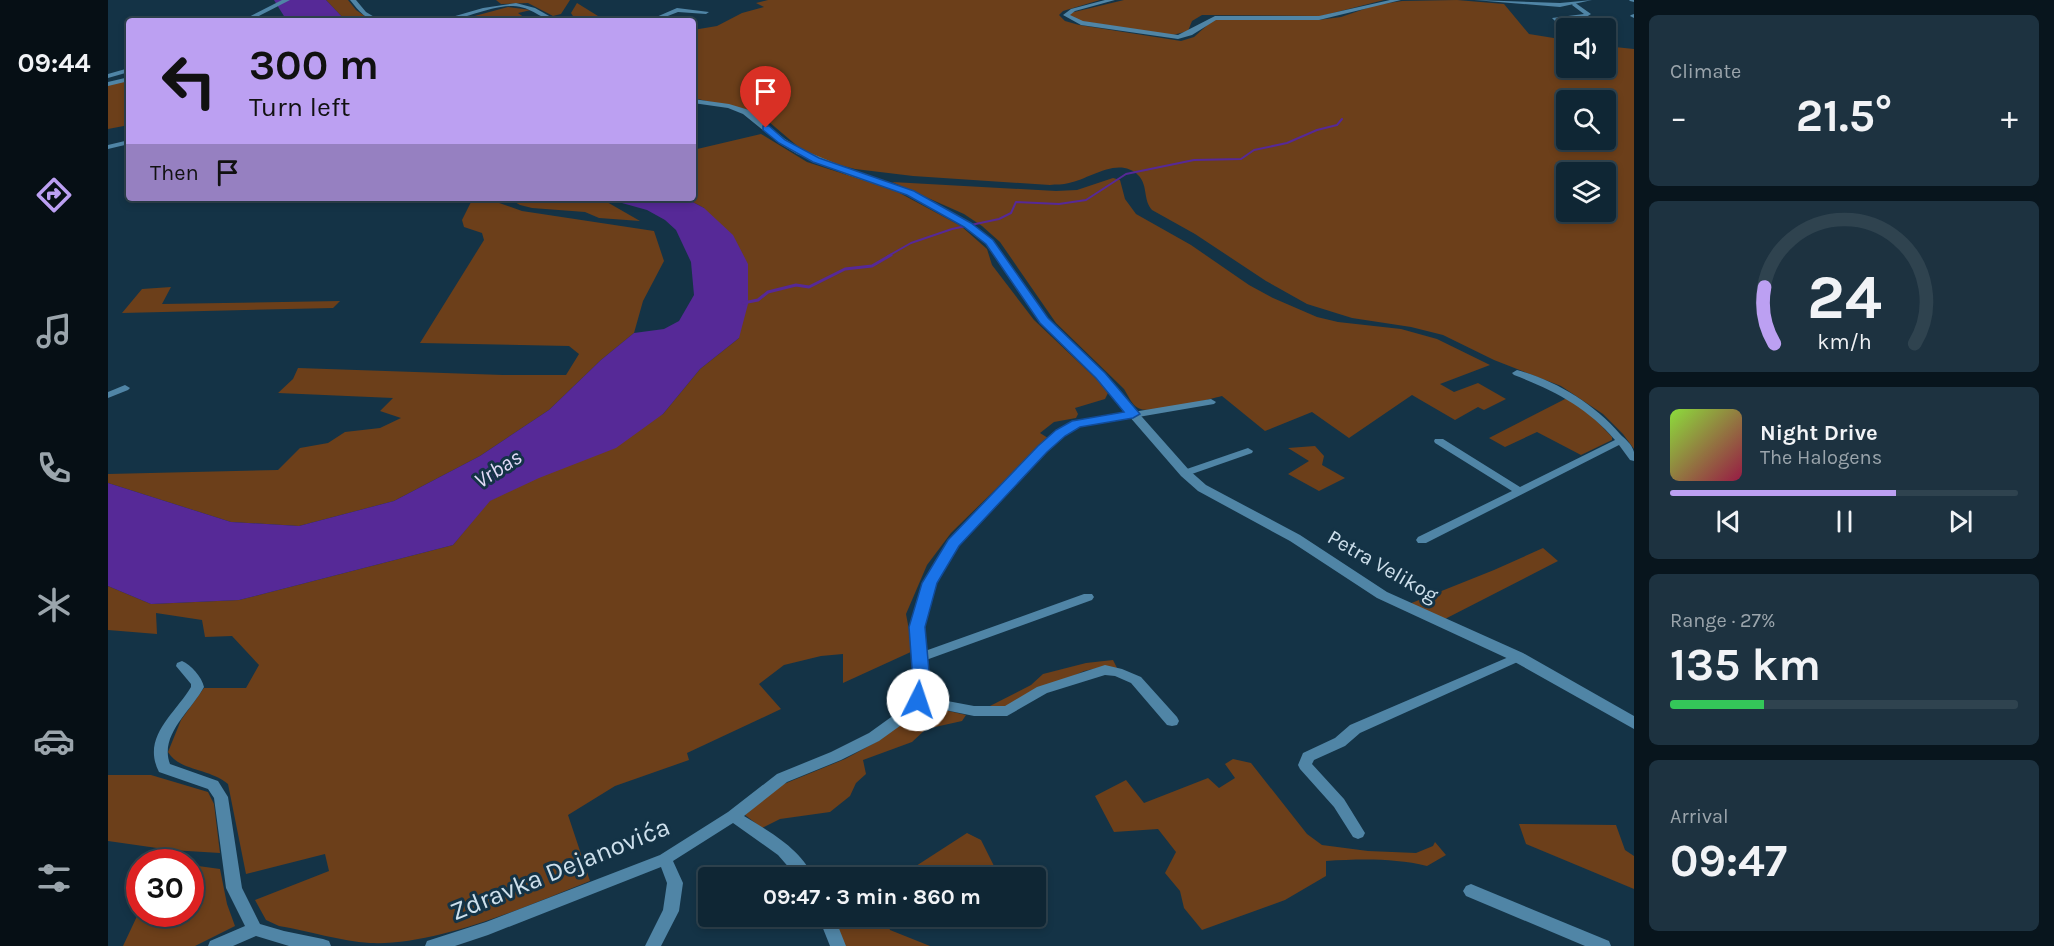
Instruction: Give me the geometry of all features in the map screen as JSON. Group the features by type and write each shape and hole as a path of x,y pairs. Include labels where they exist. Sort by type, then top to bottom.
{"street":[{"path":"250,18 287,0"},
{"path":"353,0 364,13 373,18"},
{"path":"1112,0 1073,10 1066,15 1073,21 1178,37 1193,33 1203,23 1215,18 1319,18 1398,0"},
{"path":"1478,0 1549,5 1574,4 1589,0"},
{"path":"452,18 502,5 516,4 526,6 549,18"},
{"path":"1556,19 1583,17 1588,14 1574,4"},
{"path":"657,18 677,10 706,12"},
{"path":"108,76 126,71"},
{"path":"108,84 126,80"},
{"name":"Petra Velikog","path":"696,101 746,111 782,141 800,152 845,171 910,193 969,226 990,242 1044,320 1100,376 1185,473 1202,488 1295,538 1382,595 1518,657 1634,723"},
{"path":"108,147 126,143"},
{"path":"1517,373 1558,389 1577,400 1599,416 1622,440 1634,458"},
{"path":"108,395 125,388"},
{"path":"1172,721 1136,680 1105,670 1042,690 1007,711 974,711 918,700 922,682 917,627 929,583 953,543 1042,449 1061,433 1077,424 1211,402"},
{"path":"1422,540 1622,440"},
{"path":"1439,441 1520,491"},
{"path":"1185,473 1248,452"},
{"path":"920,658 1088,597"},
{"path":"1358,833 1340,802 1305,765 1308,757 1340,742 1355,729 1518,657"},
{"path":"182,666 197,682 198,687 165,734 160,751 161,762 164,768 213,785 221,797 234,888 255,929"},
{"name":"Zdravka Dejanovića","path":"434,946 499,924 665,859 734,816 782,777 836,756 874,737 899,719 918,700"},
{"path":"734,816 776,844 799,867"},
{"path":"653,946 671,911 675,883 665,859"},
{"path":"1471,891 1603,946"},
{"path":"830,927 838,946"},
{"path":"216,946 255,929 323,946"}],"shaded area":[{"path":"326,0 348,0 356,10 368,18 343,18"},
{"path":"496,0 570,0 561,14 553,16 528,3 501,4"},
{"path":"768,0 1100,0 1063,11 1059,15 1065,21 1079,25 1181,41 1194,37 1213,20 1236,18 1318,20 1341,17 1376,5 1402,1 1457,0 1504,4 1529,34 1556,38 1556,78 1616,78 1616,47 1634,49 1634,449 1603,414 1561,386 1494,360 1443,335 1411,327 1352,318 1307,304 1152,210 1147,202 1142,180 1131,170 1114,168 1067,184 1050,185 913,176 855,169 823,161 802,150 762,116 748,110 696,99 696,30 717,26 742,13 764,7 756,3"},
{"path":"1124,0 1384,0 1321,16 1202,15 1192,21 1188,31 1173,35 1080,21 1070,16 1070,13"},
{"path":"577,3 601,18 574,18 571,13"},
{"path":"508,7 531,10 518,13 525,18 467,18"},
{"path":"126,81 126,126 108,129 108,85"},
{"path":"761,134 807,162 894,190 961,226 987,249 992,265 1034,320 1109,391 1105,399 1075,408 1078,414 1076,418 1054,422 1040,433 1048,438 951,533 927,565 906,614 913,651 843,683 843,654 821,656 784,665 759,684 781,709 687,753 689,760 615,786 568,815 590,881 482,923 424,938 396,942 370,943 347,940 279,926 266,920 255,900 329,871 325,854 246,874 228,784 212,775 179,763 168,752 181,720 204,688 246,688 259,665 232,636 205,637 202,620 156,613 157,634 108,630 108,586 151,604 239,600 453,545 489,501 663,414 700,369 739,338 704,208 691,201 696,201 696,149"},
{"path":"1113,178 1120,180 1125,199 1136,214 1191,245 1249,285 1317,317 1338,322 1401,329 1437,339 1490,365 1440,384 1454,392 1478,383 1506,399 1484,410 1478,407 1455,420 1412,395 1349,438 1312,412 1265,431 1222,396 1154,410 1138,408 1124,389 1056,323 1000,242 964,214 892,182 1056,191 1077,190"},
{"path":"472,201 494,201 522,211 654,231 664,261 643,301 634,333 601,360 549,410 480,456 394,501 299,526 231,522 108,483 108,474 278,470 300,448 328,443 345,432 380,428 401,418 380,411 393,398 278,393 293,379 298,368 566,375 579,354 569,346 420,343 484,240 482,233 464,227 462,220"},
{"path":"513,201 605,201 640,221 599,218 585,212 520,205"},
{"path":"171,287 162,304 340,301 333,308 122,313 142,289"},
{"path":"1567,398 1584,408 1612,437 1612,440 1581,455 1537,432 1505,447 1489,438"},
{"path":"1315,446 1324,456 1322,465 1345,478 1319,491 1288,474 1309,461 1288,448"},
{"path":"1543,548 1558,561 1443,620 1409,604 1494,570"},
{"path":"1113,660 1117,668 1084,671 1004,708 988,707 1031,685 1043,674 1086,663"},
{"path":"923,705 966,715 962,721 926,729 912,742 863,760 866,774 856,783 850,796 830,812 780,819 762,828 745,815 779,786 845,759 880,740"},
{"path":"1233,759 1251,763 1307,834 1322,845 1368,851 1416,853 1433,846 1435,842 1446,855 1427,866 1390,860 1326,861 1326,876 1285,900 1202,930 1184,908 1180,891 1165,873 1176,852 1158,829 1114,832 1095,796 1126,780 1144,803 1208,778 1219,788 1235,778 1225,764"},
{"path":"108,775 151,775 208,792 214,804 220,853 204,852 204,849 164,849 108,841"},
{"path":"1519,824 1616,825 1625,850 1634,856 1634,889 1526,844"},
{"path":"967,833 981,840 994,867 914,867"},
{"path":"204,867 220,869 227,904 235,926 195,946 123,946 132,927 204,927"},
{"path":"838,927 889,927 890,930 930,946 845,946"}],"water":[{"path":"274,0 326,0 343,18 285,18"},
{"name":"Vrbas","path":"615,201 691,201 704,208 733,235 748,264 748,304 739,338 700,369 663,414 616,448 539,478 490,501 453,545 239,600 151,604 108,586 108,483 231,522 299,526 394,501 480,456 549,410 601,360 634,333 664,329 679,321 694,295 691,262 676,230 665,220 647,210"}],"waterway":[{"path":"888,256 911,243 952,229 999,219 1011,213 1016,202 1059,204 1086,200 1126,174 1194,160 1241,159 1254,150 1287,143 1317,130 1337,125 1342,119"},
{"path":"743,303 758,300 768,292 796,285 809,287 845,269 872,266 891,255"}],"route":[{"path":"766,128 782,141 816,160 910,193 968,225 990,242 1044,320 1100,376 1133,414 1102,418 1067,428 1042,449 953,543 929,583 917,627 922,682 918,700"}]}
